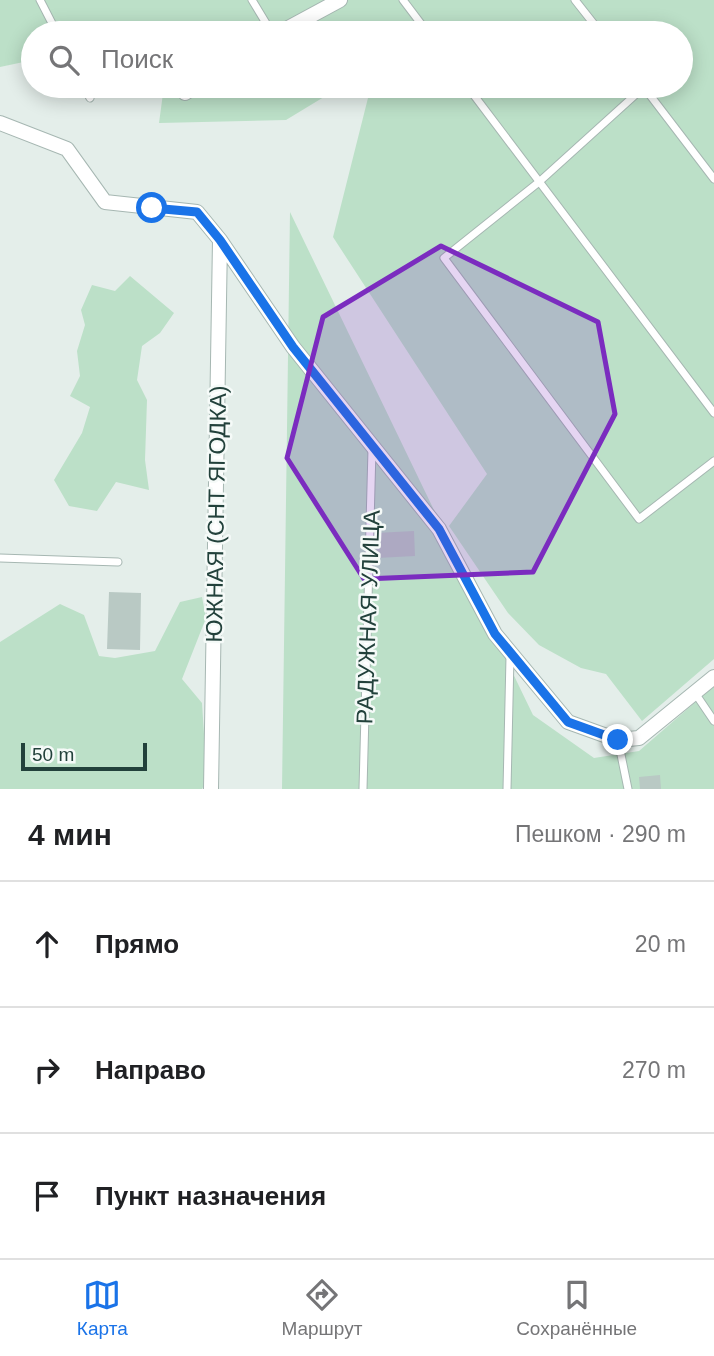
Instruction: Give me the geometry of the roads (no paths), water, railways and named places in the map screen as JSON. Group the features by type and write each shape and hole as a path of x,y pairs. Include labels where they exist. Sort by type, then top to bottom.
{"street":[{"path":"301,21 340,0"},
{"path":"0,123 67,149 105,202 197,212 220,240 293,347 439,529 495,634 568,722 618,740 639,738 714,677"},
{"name":"ЮЖНАЯ (СНТ ЯГОДКА)","path":"211,789 220,240"}],"lane":[{"path":"40,0 51,21"},
{"path":"252,0 265,21"},
{"path":"403,0 419,21"},
{"path":"575,0 592,21"},
{"path":"476,98 714,413"},
{"path":"630,98 539,182 444,258 639,519 714,461"},
{"path":"652,98 714,179"},
{"name":"РАДУЖНАЯ УЛИЦА","path":"363,789 373,444"},
{"path":"0,558 118,562"},
{"path":"507,789 511,652"},
{"path":"694,693 714,721"},
{"path":"618,740 628,789"}]}
